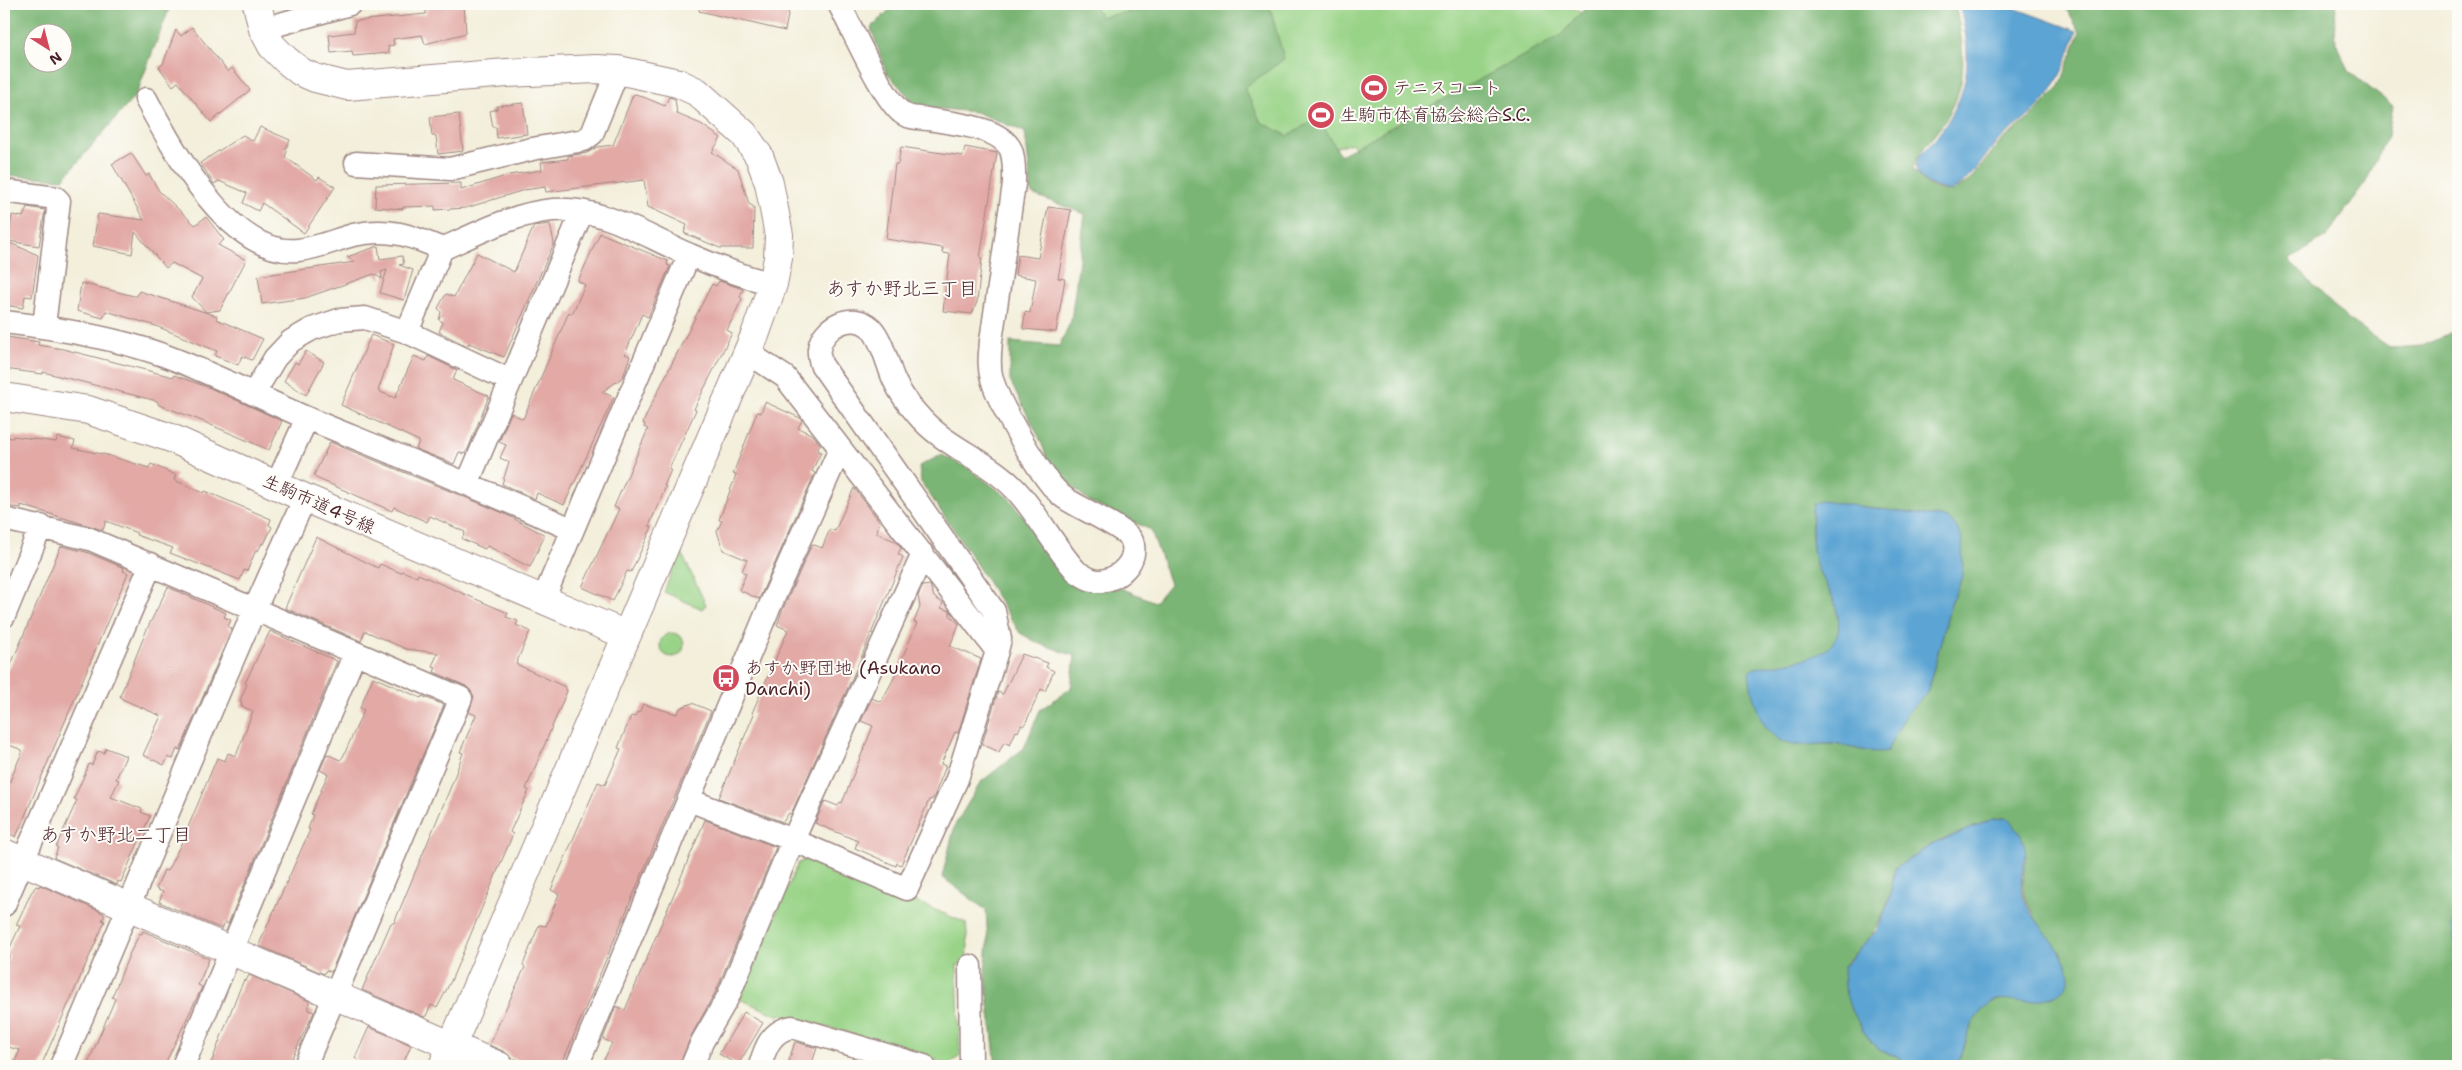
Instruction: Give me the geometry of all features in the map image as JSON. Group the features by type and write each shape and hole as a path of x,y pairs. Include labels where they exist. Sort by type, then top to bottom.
{"street":[{"path":"350,4 260,16 272,46 286,60 301,72 346,86 507,73 618,70 678,83 697,92 744,134 759,156 773,201 779,235 778,258 773,284 747,352 447,1056"},
{"path":"689,800 793,840 908,889 957,779 998,651 1000,639 994,611 821,364 818,349 832,326 845,321 859,321 871,328 904,399 938,436 1000,476 1016,490 1076,572 1090,579 1100,581 1123,572 1129,563 1133,551 1132,541 1125,531 1077,506 1061,495 1051,484 1009,414 992,380 989,365 991,341 1014,184 1014,162 1010,148 998,137 985,130 903,114 892,103 840,4"},
{"path":"356,163 450,168 532,148 584,140 592,134 618,70"},
{"path":"146,99 169,142 207,195 235,227 253,240 275,247 296,251 320,246 354,235 381,231 403,233 442,249 522,217 553,210 582,212 621,222 689,255 749,278 773,284"},
{"path":"4,191 56,198 59,201 44,326"},
{"path":"468,482 582,212"},
{"path":"407,332 442,249"},
{"path":"543,600 689,255"},
{"path":"254,393 280,352 291,341 312,329 339,320 365,318 407,332 510,380"},
{"path":"4,322 44,326 113,340 162,355 254,393 307,418 468,482 572,529"},
{"path":"747,352 785,377 998,651"},
{"name":"生駒市道4号線","path":"4,397 88,410 215,456 276,486 626,635"},
{"path":"276,486 307,418"},
{"path":"577,1066 766,617 840,449"},
{"path":"61,1066 130,908 254,608 305,498"},
{"path":"4,519 41,526 90,539 461,698 305,1066"},
{"path":"4,616 41,526"},
{"path":"692,1066 702,1042 728,997 793,840 923,554"},
{"path":"4,905 13,857 151,564"},
{"path":"183,1066 232,953 355,653"},
{"path":"13,857 334,997 447,1056 499,1066"},
{"path":"970,966 971,1066"},
{"path":"760,1066 765,1047 773,1037 783,1029 792,1027 924,1066"}],"green space":[{"path":"4,4 171,4 136,95 63,179 4,175"},
{"path":"895,4 1093,4 1101,17 1170,4 1269,4 1284,59 1244,88 1261,122 1288,136 1318,117 1340,155 1560,36 1589,4 1955,4 1961,37 1963,66 1958,95 1951,110 1921,152 1913,169 1920,179 1930,185 1940,190 1952,192 1970,180 2001,141 2030,118 2060,86 2080,32 2063,4 2336,4 2334,35 2348,71 2393,106 2388,134 2366,182 2326,237 2289,260 2347,319 2390,348 2423,346 2454,331 2458,326 2458,1066 1957,1066 1976,1017 1990,1003 2000,1000 2035,916 2024,895 2023,889 2023,875 2027,858 2004,818 1993,819 1931,845 1895,868 1889,897 1881,920 1858,951 1846,962 1863,1031 1878,1050 1897,1056 1912,1066 996,1066 985,970 988,944 986,910 942,877 955,825 981,782 1024,748 1040,710 1071,688 1075,656 1038,643 1020,633 921,482 919,466 942,455 968,468 1010,499 1038,535 1059,567 1078,588 1121,588 1155,602 1170,584 1151,530 1090,502 1051,468 1039,437 1010,381 1010,342 1059,346 1071,321 1085,214 1032,194 1025,132 976,112 918,107 886,72 871,28","holes":["1813,504 1963,577 1952,600 1927,693 1906,714 1887,751 1874,752 1832,744 1795,745 1755,668 1812,657 1829,649 1838,640 1841,630 1840,618 1815,561 1812,532"]},
{"name":"生駒市体育協会総合S.C.","path":"1002,4 1570,4 1622,47 1431,275 1352,143 1281,162"},
{"path":"682,554 706,605 702,609 664,592 678,555"},
{"path":"672,633 680,637 684,645 680,653 672,657 664,653 660,645 664,637"},
{"path":"811,857 966,923 968,947 965,964 957,965 960,1056 948,1065 912,1051 781,1014 779,1016 740,999 798,863"}],"water":[{"path":"1959,4 2003,4 2077,31 2060,76 2048,96 2027,118 1998,141 1965,181 1951,191 1934,186 1923,180 1917,172 1916,166 1921,154 1948,121 1962,90 1967,58 1966,41"},
{"path":"1821,501 1947,518 1956,526 1962,540 1963,577 1952,600 1927,693 1906,714 1887,751 1868,751 1834,744 1795,745 1784,742 1774,736 1767,728 1756,707 1749,672 1755,668 1805,659 1820,653 1830,646 1837,635 1838,619 1833,599 1816,566 1813,549 1813,504"},
{"path":"1993,819 2010,819 2024,844 2026,853 2022,887 2024,898 2028,907 2064,959 2069,977 2067,983 2064,989 2052,996 2027,1001 1997,1000 1987,1006 1976,1019 1968,1034 1957,1066 1912,1066 1897,1056 1878,1050 1863,1031 1849,1004 1844,987 1843,967 1878,929 1889,901 1895,868 1931,845"},
{"path":"2458,909 2458,956 2452,932"}],"building":[{"path":"426,4 464,4 466,33 425,44 422,35 393,39 394,45 388,46 389,53 353,56 352,51 331,53 329,35 354,32 355,21 426,14 428,10"},
{"path":"700,4 790,4 785,31 699,11"},
{"path":"192,27 228,72 232,68 250,90 211,122 178,82 173,86 159,67 163,64 176,30 181,36"},
{"path":"636,94 665,106 669,97 675,99 677,114 701,124 721,138 712,152 738,169 749,204 754,207 753,248 720,248 684,233 687,225 648,207 644,180 546,192 545,187 524,190 466,208 435,210 435,206 403,207 403,209 375,207 376,185 461,183 461,190 509,175 542,170 541,162 568,159 568,156 587,153 597,147 613,145 633,95"},
{"path":"523,103 527,134 497,138 496,127 493,127 490,111 497,109 497,106"},
{"path":"459,114 463,151 438,154 436,136 432,136 430,117"},
{"path":"260,127 290,140 285,150 287,151 285,157 317,180 319,177 335,187 304,233 262,203 258,211 243,203 247,193 219,181 214,184 200,163 243,135 253,141"},
{"path":"901,147 963,156 965,147 997,153 980,258 982,258 977,302 972,314 943,311 950,254 942,253 943,248 886,239 895,164 898,164"},
{"path":"131,153 146,176 149,174 159,191 195,225 206,217 224,240 218,245 246,260 220,310 206,312 192,297 202,279 172,263 166,268 135,232 132,254 93,246 98,214 144,220 112,164"},
{"path":"27,207 45,210 39,246 8,241 12,215 23,217"},
{"path":"1048,207 1071,210 1058,278 1065,279 1056,332 1023,329 1025,312 1030,313 1036,279 1015,275 1018,255 1038,258"},
{"path":"550,224 554,243 504,357 469,343 467,346 439,332 443,322 439,320 441,312 438,308 446,294 454,297 477,253 514,272 534,226"},
{"path":"600,233 668,261 667,265 670,266 648,317 642,314 625,354 630,356 623,377 602,392 614,397 564,505 537,493 535,499 502,484 509,462 500,458 506,445 499,442 511,413 523,419 569,312 572,314 585,285 578,281"},
{"path":"10,243 38,255 32,297 25,296 23,308 4,305 4,282"},
{"path":"378,246 380,259 402,256 404,264 399,265 413,270 404,300 380,293 387,270 381,272 382,279 374,274 305,298 262,304 258,276 355,262 347,257"},
{"path":"719,281 743,289 740,297 742,299 727,330 732,333 694,409 696,410 669,469 671,470 664,486 666,486 649,526 652,527 631,572 627,571 613,601 582,587 619,509 614,507 648,429 644,427 645,424 643,423 650,407 712,284 716,286"},
{"path":"81,283 134,296 137,296 139,291 217,316 216,319 263,339 252,360 242,356 238,365 215,356 217,351 156,326 106,311 103,318 77,311"},
{"path":"371,335 394,344 378,391 395,398 414,356 426,361 428,356 457,370 453,380 489,396 468,449 464,454 459,452 454,464 416,449 419,441 341,405"},
{"path":"7,337 39,342 38,345 63,349 173,377 174,375 210,388 282,421 269,450 159,405 157,401 43,372 43,374 4,369"},
{"path":"306,351 324,362 306,395 284,381 295,362 298,364"},
{"path":"765,402 800,418 802,420 798,428 813,435 820,444 817,451 821,452 812,471 815,473 759,599 739,590 746,574 742,571 747,560 723,550 717,531 722,521 719,520 736,475 733,474 757,412 761,413"},
{"path":"13,436 56,442 57,437 75,441 73,448 107,455 149,468 151,464 176,475 174,480 271,519 269,525 272,527 264,544 262,543 258,551 256,550 247,571 244,570 240,580 170,553 173,548 136,535 137,533 106,521 103,530 21,505 21,508 4,506 4,437 13,438"},
{"path":"330,442 501,512 545,535 530,567 487,546 485,549 462,539 465,532 430,516 427,522 394,507 392,511 316,478 314,475"},
{"path":"854,488 880,522 876,533 895,541 901,548 898,554 903,557 858,665 791,814 789,813 783,822 719,798 754,714 752,713 788,630 777,625 783,609 812,544 822,548 830,529 835,531"},
{"path":"316,537 378,568 380,564 401,573 402,571 417,577 418,574 508,613 506,617 518,621 516,625 530,631 516,664 565,687 567,691 526,789 529,790 510,832 513,834 451,981 437,1008 431,1005 424,1017 362,990 391,923 394,923 452,784 463,753 460,752 476,715 469,712 474,696 466,686 434,672 436,667 432,666 438,653 406,649 365,631 361,641 285,608"},
{"path":"61,546 86,552 124,568 123,571 128,573 16,837 4,831 4,796 22,750 4,743 4,670 8,671 10,667"},
{"path":"930,585 934,597 943,603 941,608 950,611 950,615 959,624 950,646 981,659 958,733 955,732 941,764 946,766 933,799 929,800 901,865 897,863 896,866 855,848 858,841 815,823 825,801 838,806 840,802 842,803 873,726 861,721 872,698 881,702 893,680 917,623 914,622 920,607 918,596 923,586"},
{"path":"168,587 226,613 224,617 231,620 228,627 232,629 180,750 177,749 173,759 168,757 164,765 143,755 161,716 122,699 120,696 147,629"},
{"path":"270,631 337,661 228,924 225,922 222,929 159,902 163,892 156,889 164,870 167,871 181,844 217,758 225,761 228,753 236,756 253,711 241,706 242,702 240,701 247,684 245,683"},
{"path":"1022,654 1048,663 1046,667 1054,671 1045,691 1041,689 1026,722 1023,726 1021,725 1018,732 1016,731 1010,745 1004,742 999,752 982,744 998,692 1003,694"},
{"path":"373,677 421,698 422,696 444,705 331,972 326,970 324,974 260,946 260,942 310,830 308,829 313,815 311,814 328,774 320,770 327,754 340,760 343,757 364,710 360,708"},
{"path":"692,703 711,711 561,1066 535,1066 512,1058 505,1052 489,1045 525,967 523,965 539,925 546,926 559,894 551,890 598,782 605,785 621,749 618,748 631,716 635,717 637,712 639,713 643,704 677,714 680,708"},
{"path":"106,748 126,756 116,779 119,780 111,797 142,809 141,812 150,816 121,882 118,881 117,885 54,858 58,848 56,847 77,800 74,799 89,764 92,765 98,751 104,753"},
{"path":"705,820 776,847 716,991 691,1036 679,1066 601,1066 612,1043 603,1039 616,1006 625,1010"},
{"path":"40,885 99,911 105,915 102,920 105,921 41,1066 13,1066 20,1050 4,1046 4,970 10,955 7,954 20,926 16,925 31,893 36,886 39,887"},
{"path":"143,931 209,959 198,985 202,987 164,1066 87,1066 115,999 112,997 129,955 140,933 142,934"},
{"path":"249,975 309,1001 309,1010 314,1012 288,1066 210,1066 236,998 244,980 246,981"},
{"path":"744,1012 763,1023 738,1065 719,1054"},
{"path":"369,1027 411,1045 402,1066 367,1066 357,1062 358,1060 355,1058"},
{"path":"795,1042 817,1048 811,1066 787,1066"}],"place":[{"name":"テニスコート","path":"1374,88"},
{"name":"生駒市体育協会総合S.C.","path":"1321,115"},
{"name":"あすか野団地 (Asukano Danchi)","path":"726,678"}],"district":[{"name":"あすか野北三丁目","path":"902,288"},
{"name":"あすか野北二丁目","path":"116,834"}]}
